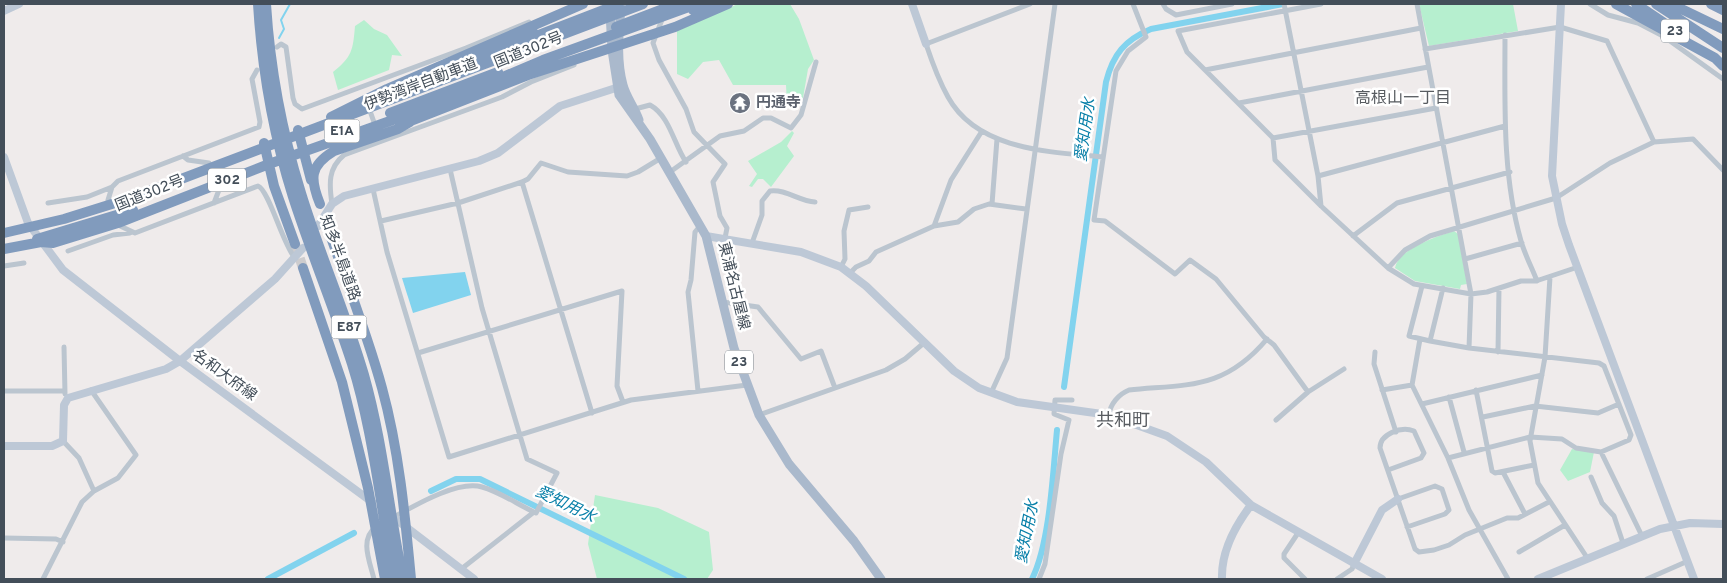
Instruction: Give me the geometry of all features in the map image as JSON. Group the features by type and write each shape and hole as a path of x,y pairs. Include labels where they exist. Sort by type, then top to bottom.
{"highway":[{"name":"知多半島道路","path":"258,4 264,69 301,221 352,365 385,496 386,535 394,579"},
{"name":"知多半島道路","path":"266,4 280,129"},
{"path":"331,117 432,70 583,4"},
{"path":"381,103 548,28 614,4"},
{"name":"国道302号","path":"4,226 28,223 108,200 298,130 614,4"},
{"name":"伊勢湾岸自動車道","path":"4,233 98,209 643,4"},
{"name":"伊勢湾岸自動車道","path":"4,248 68,231 136,209 676,4"},
{"name":"国道302号","path":"4,248 41,242 53,243 116,224 303,151 449,100 543,60 663,18 697,4"},
{"path":"440,94 710,4"},
{"path":"314,188 316,166 324,157 334,151 398,129 414,120 528,75 676,27 728,4"},
{"path":"1616,4 1720,62"},
{"name":"23","path":"1636,4 1720,62"},
{"name":"23","path":"1656,4 1723,48"},
{"path":"1671,4 1723,29"},
{"path":"1684,4 1723,24"},
{"path":"1711,4 1723,10"},
{"path":"384,122 414,120"},
{"path":"298,130 320,204"},
{"path":"264,143 274,186 299,246"},
{"path":"323,226 382,388 402,492 411,579"},
{"path":"303,268 342,382 368,488 386,535 386,579"},
{"name":"知多半島道路","path":"386,535 403,579"}],"main road":[{"name":"東浦名古屋線","path":"614,4 620,87 635,109 640,123 706,236 747,385 759,415 789,464 854,541 880,579"},
{"name":"東浦名古屋線","path":"615,34 612,50 620,87 626,108 640,123"}],"street":[{"path":"4,11 19,4"},
{"path":"666,4 663,18 653,43 659,60 686,108 694,132 725,164 713,182 720,216 727,228 725,238"},
{"path":"912,4 948,98 956,108 982,131 997,139 1035,148 1103,158"},
{"path":"926,44 1030,4"},
{"path":"991,394 1007,358 1055,4"},
{"path":"1133,4 1146,37 1128,51 1118,65 1094,220 1105,221 1175,274 1190,260 1216,279 1289,364 1308,392"},
{"path":"1163,4 1166,9 1176,15 1232,4"},
{"path":"1321,4 1285,8 1178,31 1187,52 1273,138 1275,160 1388,268 1414,284 1472,294 1522,281 1537,281 1578,267"},
{"path":"1417,4 1472,294 1469,348"},
{"path":"1560,4 1552,176 1562,224 1694,579"},
{"path":"1590,4 1608,15 1638,23 1663,36 1723,79"},
{"path":"1285,8 1318,176 1321,206"},
{"path":"277,47 280,44 286,47 292,98 295,104 302,109 466,48 529,22"},
{"path":"1425,49 1560,27 1607,41 1654,142"},
{"path":"1205,70 1421,28"},
{"path":"1506,35 1505,126 1510,172 1515,211 1522,243 1537,281"},
{"path":"323,226 332,204 330,174 337,161 351,151 382,142 502,97 531,82 612,50"},
{"path":"670,172 720,136 744,131 767,116 792,128 801,115 816,62"},
{"path":"1239,103 1428,67"},
{"path":"48,204 87,197 112,186 118,181 259,127 260,122 252,79 257,70"},
{"path":"361,87 382,142"},
{"path":"332,204 344,196 450,169 498,153 560,106 620,87"},
{"path":"635,109 650,105 654,107 669,126 680,154 686,162"},
{"path":"1273,138 1436,108"},
{"path":"1318,176 1505,126"},
{"path":"934,226 951,180 982,131"},
{"path":"992,204 997,139"},
{"path":"1388,268 1414,243 1430,236 1556,198 1610,163 1654,142 1693,139 1723,170"},
{"path":"184,156 188,160 209,163"},
{"name":"名和大府線","path":"4,157 28,223 62,270 180,361 394,517 474,579"},
{"path":"381,221 458,203 522,182 528,179 541,163 568,172 627,176 638,172 661,158"},
{"path":"450,169 482,308 527,459 557,473 537,512"},
{"path":"1353,236 1397,203 1510,172"},
{"path":"214,203 222,182"},
{"path":"522,182 592,412"},
{"path":"108,200 112,186"},
{"path":"68,251 113,235 131,233 261,186 267,195 274,217 289,251 295,258"},
{"path":"373,189 387,252 449,457 623,402 747,385"},
{"path":"752,243 762,216 762,201 770,191 782,192 808,202 815,202"},
{"path":"850,273 856,267 869,261 876,252 934,226 958,222 974,209 992,204 1026,209"},
{"path":"841,267 845,259 844,231 849,210 868,207"},
{"path":"116,224 131,233"},
{"path":"698,391 688,292 692,280 695,232 700,226"},
{"path":"706,236 810,255 841,267 850,273 925,342 954,371 991,394 1017,402 1109,415 1148,427 1183,445 1206,462 1251,505 1382,579"},
{"path":"1465,259 1522,243"},
{"path":"4,391 65,395 91,390 166,369 180,361 275,279 295,258 299,246"},
{"path":"4,266 24,263"},
{"path":"1550,277 1545,358 1530,437 1538,483 1588,559"},
{"path":"1422,286 1409,334 1410,337 1469,348 1604,366 1631,435 1629,440 1601,452 1576,448 1562,439 1530,437 1487,446 1448,458"},
{"path":"1430,341 1443,288"},
{"path":"1498,288 1498,352"},
{"path":"418,353 622,291 617,386 623,402"},
{"path":"723,302 758,307 801,359 822,351 834,388"},
{"path":"1109,415 1109,409 1122,393 1129,390 1196,385 1213,380 1237,366 1267,339"},
{"path":"1420,339 1412,385 1448,458 1469,510 1508,579"},
{"path":"759,415 896,366 925,342"},
{"path":"64,347 65,395 63,441 79,458 94,492"},
{"path":"1375,352 1374,364 1396,432"},
{"path":"1276,420 1308,392 1344,369"},
{"path":"1422,404 1542,375"},
{"path":"1382,390 1412,385"},
{"path":"43,579 82,502 94,492 118,478 136,455 91,390"},
{"path":"1476,390 1483,417 1492,471 1495,474 1534,465"},
{"path":"1449,397 1464,452"},
{"path":"1039,579 1045,564 1061,454 1069,420 1054,414 1053,408 1055,400 1072,400"},
{"path":"1483,417 1535,406 1598,413 1619,404"},
{"path":"1388,470 1421,458 1424,452 1414,430 1407,428 1383,437 1380,441 1380,448 1415,549 1419,552 1449,545 1479,529 1507,518 1518,518 1549,502"},
{"path":"4,446 52,446 63,441"},
{"path":"1601,452 1642,536"},
{"path":"1502,472 1525,514"},
{"path":"1591,478 1602,503 1614,516 1623,543"},
{"path":"374,579 366,539 374,528 426,499 467,485 488,489 534,512 460,570"},
{"path":"1337,579 1352,569 1382,510 1398,499 1435,486 1442,489 1448,510 1445,514 1407,527"},
{"path":"1222,579 1228,545 1241,518 1251,505"},
{"path":"1538,579 1555,576 1623,543 1675,525 1690,523 1723,524"},
{"path":"1519,552 1565,525"},
{"path":"1298,533 1284,554 1284,558 1305,579"},
{"path":"4,538 56,539 63,542"},
{"path":"1647,579 1688,562"}],"green space":[{"path":"738,4 790,4 799,19 814,60 808,69 803,98 787,105 786,85 733,85 719,60 703,62 688,79 677,74 677,31"},
{"path":"1419,4 1513,4 1518,31 1429,46"},
{"path":"364,20 374,29 387,35 402,56 392,55 389,70 338,90 333,72 348,57 352,47 355,26"},
{"path":"792,131 794,133 787,146 794,156 771,187 763,179 758,179 752,187 749,186 757,174 748,161 781,142"},
{"path":"1454,231 1458,234 1467,284 1461,285 1460,289 1415,281 1395,268 1403,255 1411,249"},
{"path":"1572,449 1594,452 1590,472 1568,481 1560,470"},
{"path":"595,495 658,508 709,532 713,570 707,579 597,579 588,544"}],"water":[{"path":"465,272 471,295 413,313 402,278"}],"waterway":[{"path":"279,38 284,29 281,20 290,4"},
{"name":"愛知用水","path":"1064,387 1106,82 1116,56 1127,43 1151,29 1283,4"},
{"name":"愛知用水","path":"1032,579 1038,564 1047,527 1057,430"},
{"name":"愛知用水","path":"431,491 456,479 480,479 684,579"},
{"name":"愛知用水","path":"268,579 354,533"}],"tunnel":[{"path":"295,244 303,268"}],"place":[{"name":"円通寺","path":"740,103"}],"district":[{"name":"高根山一丁目","path":"1403,99"},
{"name":"共和町","path":"1123,421"}]}
